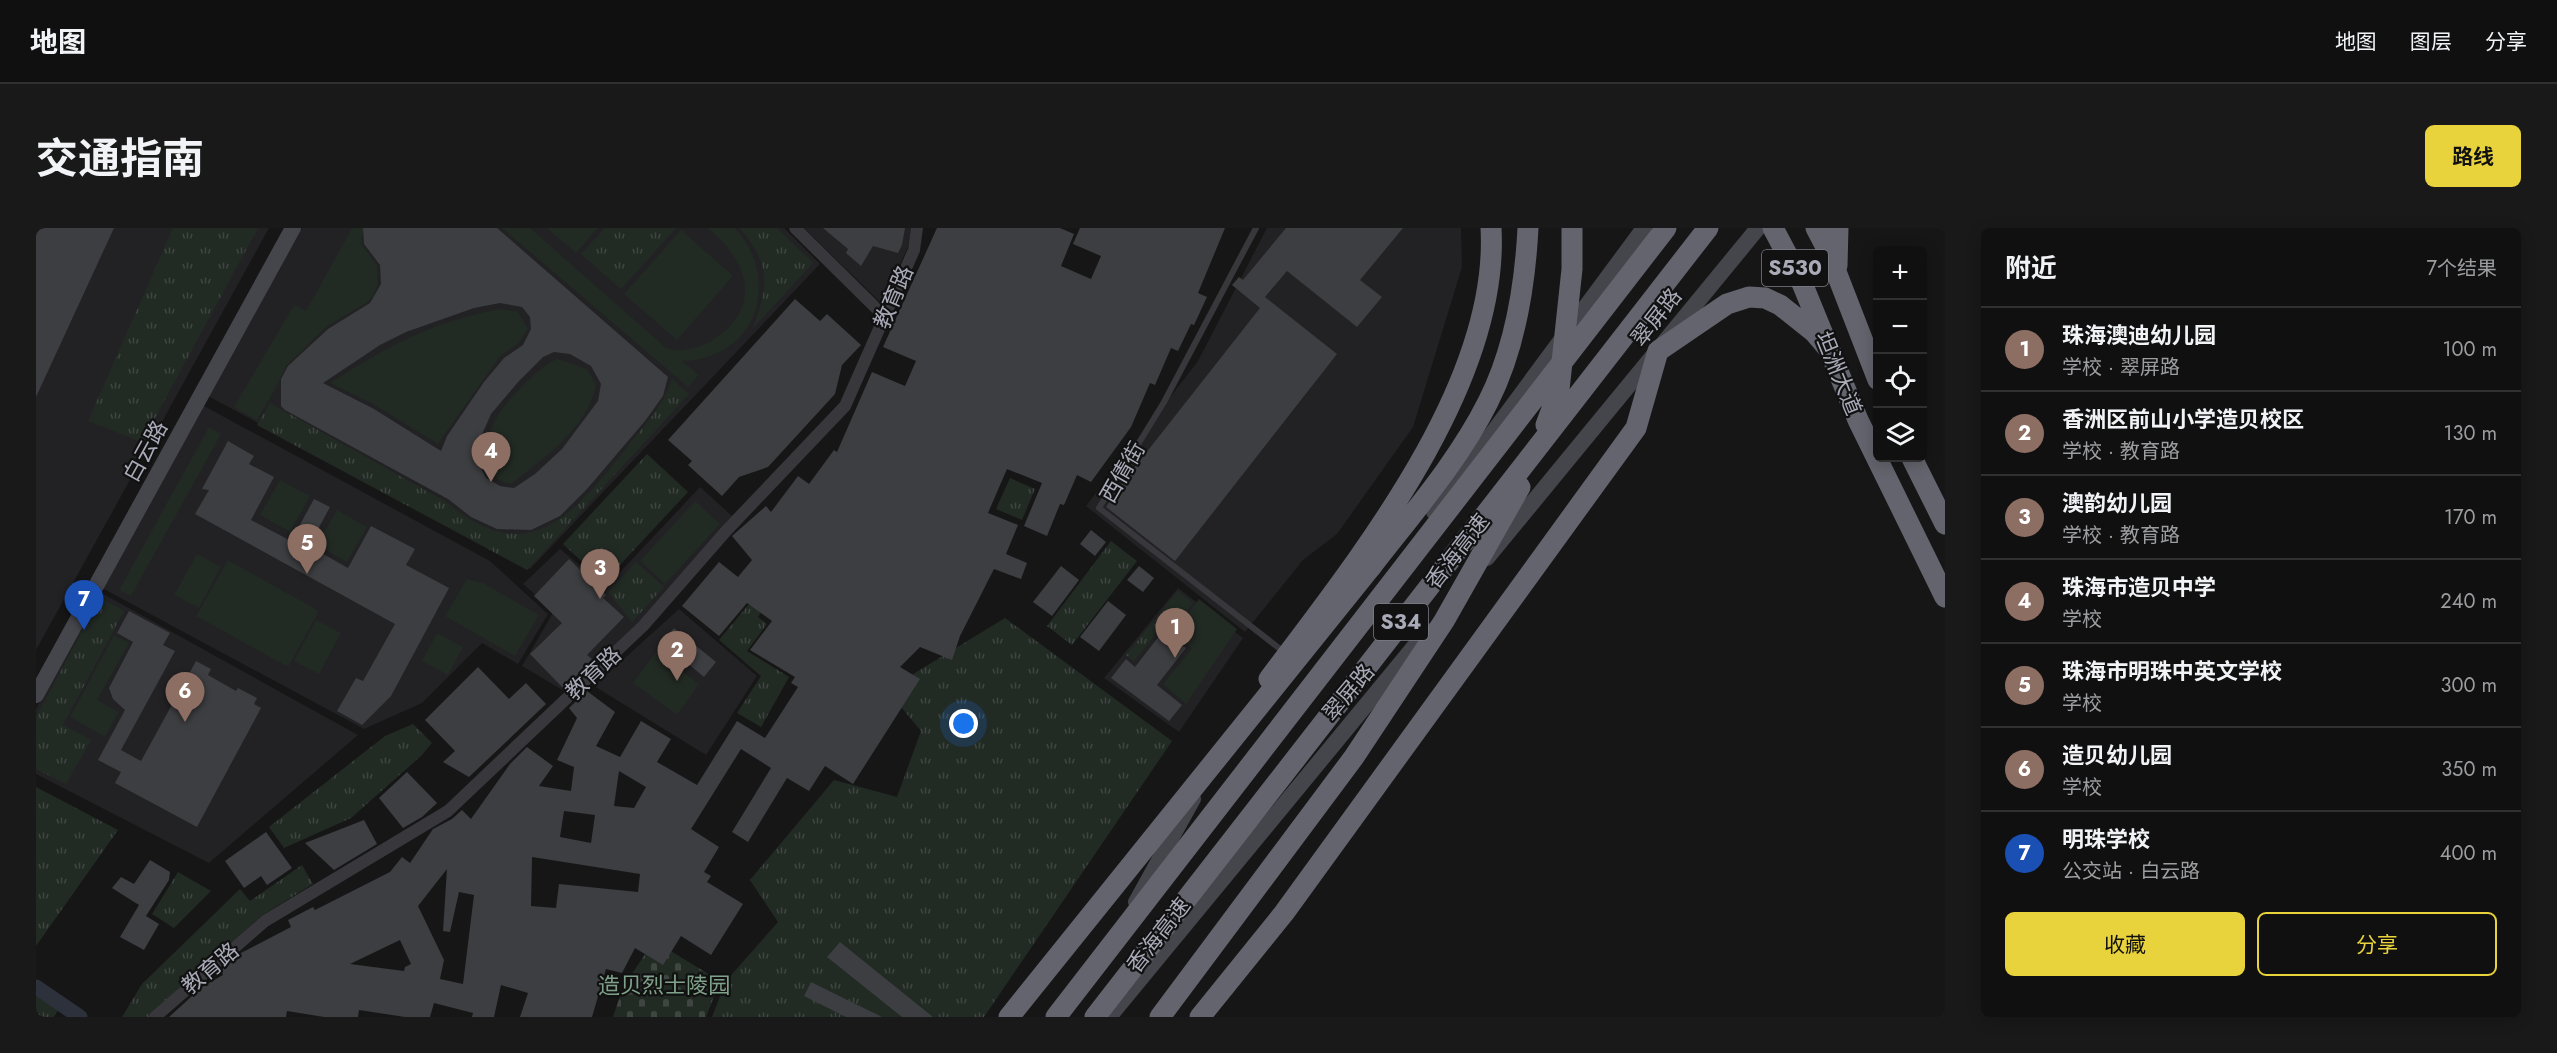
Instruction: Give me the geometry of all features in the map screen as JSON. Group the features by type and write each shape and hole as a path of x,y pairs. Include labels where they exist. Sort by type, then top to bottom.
{"highway":[{"path":"1236,722 1338,586 1431,444 1463,376 1484,306 1493,250 1491,228"},
{"path":"1009,1017 1371,567 1454,458 1489,401 1503,362 1519,309 1527,256 1528,228"},
{"path":"1160,1017 1354,758 1444,621 1527,474 1560,390 1572,269 1572,228"},
{"name":"香海高速","path":"1056,1017 1666,228"},
{"name":"香海高速","path":"1095,1017 1708,228"},
{"name":"坦洲大道","path":"1773,228 1794,265 1814,310 1858,420 1945,597"},
{"name":"S530","path":"1816,228 1837,275"},
{"path":"1837,275 1838,228"},
{"name":"坦洲大道","path":"1837,275 1873,368"},
{"path":"1200,1017 1284,913 1636,428 1658,351 1727,304 1749,297 1765,298 1780,305 1814,332 1831,352"},
{"path":"1914,462 1945,524"}],"main road":[{"name":"白云路","path":"36,695 293,228"},
{"name":"翠屏路","path":"1050,1017 1404,552 1644,228"},
{"name":"翠屏路","path":"1109,1017 1758,228"},
{"path":"1131,911 1236,722"}],"street":[{"path":"795,228 885,317"},
{"name":"教育路","path":"155,1017 265,921 448,811 635,634 727,530 845,406 914,250 918,228"}],"lane":[{"name":"西倩街","path":"1256,228 1164,402 1099,508 1287,654"}],"shaded area":[{"path":"36,228 269,228 36,650"},
{"path":"302,228 784,228 820,264 530,569 208,396"},
{"path":"804,228 911,228 908,247 882,304"},
{"path":"1267,228 1461,228 1462,267 1413,427 1337,534 1303,560 1245,632 1086,506 1198,361"},
{"path":"204,406 490,561 548,614 518,664 482,643 422,703 364,729 102,588"},
{"path":"700,487 732,516 638,623 566,692 522,666 554,611 523,584 560,549 606,587"},
{"path":"1178,588 1243,638 1179,732 1104,678"},
{"path":"98,591 358,735 209,863 36,774 36,709"},
{"path":"679,609 757,676 706,755 594,686"}],"green space":[{"path":"173,228 258,228 142,442 88,421"},
{"path":"352,228 366,228 361,238 362,245 377,265 378,284 374,294 368,302 327,326 286,366 257,420 234,407 294,305 306,311"},
{"path":"502,228 530,228 665,347 679,350 693,348 710,341 725,331 737,318 743,304 745,290 743,276 730,251 708,228 735,228 750,249 757,271 759,293 754,314 744,332 728,347 707,357 682,361 699,375 688,387"},
{"path":"547,228 598,228 576,253"},
{"path":"605,228 676,228 621,289 581,254"},
{"path":"740,228 777,228 813,263 753,328 762,299 764,276 757,253"},
{"path":"681,230 733,276 677,340 624,294"},
{"path":"501,309 518,312 528,329 519,343 500,356 438,444 373,404 330,383 392,346 432,328 454,320"},
{"path":"557,359 587,369 596,384 592,400 575,428 551,452 511,484 505,483 496,478 483,455 490,432 507,403 542,369"},
{"path":"672,379 689,394 527,570 257,425 270,403 446,502 475,522 501,532 524,533 545,527 566,515 585,497 651,417"},
{"path":"209,427 221,434 131,596 119,590"},
{"path":"647,454 688,492 604,582 563,544"},
{"path":"1010,478 1035,489 1022,520 996,509"},
{"path":"280,480 310,496 290,532 260,515"},
{"path":"695,501 720,524 665,584 640,561"},
{"path":"337,510 367,527 347,562 317,545"},
{"path":"1111,541 1137,561 1072,645 1047,626"},
{"path":"197,554 221,567 199,608 174,595"},
{"path":"228,560 319,611 288,667 196,616"},
{"path":"636,562 664,587 632,622 608,592"},
{"path":"467,579 483,583 539,615 515,656 445,616"},
{"path":"760,591 770,597 758,617 767,624 747,651 789,677 761,727 737,713 761,676 719,640"},
{"path":"1178,591 1193,603 1170,631 1162,626 1134,661 1126,655"},
{"path":"100,598 124,611 63,725 91,740 66,784 36,769 36,717"},
{"path":"1199,599 1237,629 1186,704 1163,684 1192,648 1173,633"},
{"path":"1005,618 1172,741 984,1017 712,1017 726,981 778,922 750,880 834,780 897,797 921,731 887,690"},
{"path":"316,620 341,633 319,674 294,661"},
{"path":"437,633 463,647 448,675 422,661"},
{"path":"114,635 129,643 97,700 119,712 105,737 70,717"},
{"path":"656,652 699,684 677,715 633,683"},
{"path":"413,724 432,743 422,755 351,818 284,848 269,827 385,736"},
{"path":"36,787 118,830 36,946"},
{"path":"302,865 313,884 261,916 151,1017 122,1017 142,984 240,889 250,901"},
{"path":"178,872 211,891 174,928 152,914"},
{"name":"造贝烈士陵园","path":"654,941 720,981 706,1017 613,1017 623,987"},
{"path":"36,992 41,992 60,1007 54,1017 36,1017"}],"building":[{"path":"36,228 114,228 36,397"},
{"path":"363,228 497,228 668,377 663,396 645,421 587,489 560,516 531,530 497,529 471,517 448,499 281,406 281,379 288,366 328,329 370,303 381,284 380,265 364,244","holes":["500,303 522,307 530,317 531,329 523,345 504,358 484,382 447,436 441,451 374,409 323,383 380,345 406,332 474,308","554,352 570,354 591,366 601,384 598,401 562,449 535,474 514,488 500,486 486,478 477,460 480,439 491,414 519,381 543,357"]},
{"path":"823,228 905,228 898,253 873,246 861,266 846,253 848,249"},
{"path":"937,228 1060,228 1074,234 1061,266 1091,279 1101,256 1073,244 1080,228 1225,228 1198,293 1207,297 1194,325 1191,324 1178,351 1171,348 1155,385 1150,383 1131,427 1091,482 1077,475 1064,505 1060,504 1047,536 1024,526 1042,483 1007,469 988,513 1018,525 1006,554 1027,563 1021,579 994,569 960,636 952,660 920,647 900,667 920,679 853,784 825,766 809,791 787,778 748,842 732,832 771,768 741,749 691,829 719,847 704,872 711,876 707,882 743,904 711,955 681,936 663,965 635,948 622,973 606,969 592,1017 520,1017 528,993 501,985 494,1017 472,1017 473,1013 434,1003 430,1017 405,1017 359,1010 358,1017 324,1017 287,1011 286,1017 169,1017 202,987 223,975 221,970 241,953 291,927 288,920 313,907 315,910 390,872 402,857 410,863 433,829 452,819 462,810 471,819 510,764 527,747 553,766 539,786 571,791 574,767 557,760 577,718 569,708 587,691 615,712 596,746 620,757 641,721 671,739 657,762 697,785 737,721 765,738 798,687 791,683 795,677 750,650 772,621 747,603 719,636 682,606 719,562 738,577 752,560 732,536 766,506 771,512 798,476 809,484 834,450 837,452 872,372 905,386 916,361 883,347","holes":["619,771 646,787 634,808 614,806","564,811 595,815 591,843 560,837","532,857 640,874 638,892 559,884 556,908 531,906","447,869 443,931 450,932 459,892 474,895 463,984 440,979 444,960 418,906","400,940 411,964 405,967 404,971 350,964"]},
{"path":"1286,228 1403,228 1360,280 1382,297 1357,327 1287,271 1265,297 1337,354 1175,561 1106,507 1116,491 1260,308 1232,285 1239,277 1243,280"},
{"path":"795,299 820,321 827,314 861,345 842,365 835,394 768,467 739,477 722,496 688,465 692,461 668,440"},
{"path":"228,441 254,456 249,464 274,477 251,520 291,541 314,499 330,507 309,546 348,568 371,526 415,549 406,565 449,588 391,696 362,725 337,711 356,678 363,681 395,624 195,514 209,490 202,489"},
{"path":"1091,530 1106,542 1095,556 1080,544"},
{"path":"569,559 606,595 603,598 624,617 587,655 592,659 564,689 530,654 562,623 534,596"},
{"path":"1061,566 1079,580 1052,616 1033,602"},
{"path":"1139,566 1154,578 1143,592 1127,580"},
{"path":"1108,601 1126,615 1099,651 1080,637"},
{"path":"129,611 170,633 163,645 175,651 121,750 141,761 196,661 211,669 208,675 236,691 238,688 257,698 254,704 261,708 197,827 115,783 121,772 98,760 125,710 113,699 109,688 133,642 117,633"},
{"path":"674,628 716,662 704,677 662,642"},
{"path":"1163,631 1186,648 1157,685 1182,705 1169,721 1111,678 1126,659 1135,667"},
{"path":"478,667 509,699 526,683 546,704 469,777 443,762 455,751 425,720"},
{"path":"407,772 437,803 422,817 403,828 379,798"},
{"path":"364,820 377,844 334,870 305,843"},
{"path":"266,832 292,868 267,885 261,876 244,888 225,861"},
{"path":"150,860 170,872 169,880 146,916 159,924 144,950 120,937 139,905 112,888 121,877 134,884"},
{"path":"840,942 933,1017 902,1017 827,957"},
{"path":"811,982 882,1017 846,1017 804,996"}],"waterway":[{"path":"36,987 80,1017"}],"place":[{"name":"珠海市造贝中学","path":"491,482"},
{"name":"珠海市明珠中英文学校","path":"307,574"},
{"name":"澳韵幼儿园","path":"600,599"},
{"name":"明珠学校","path":"84,630"},
{"name":"珠海澳迪幼儿园","path":"1175,658"},
{"name":"香洲区前山小学造贝校区","path":"677,681"},
{"name":"造贝幼儿园","path":"185,722"}]}
